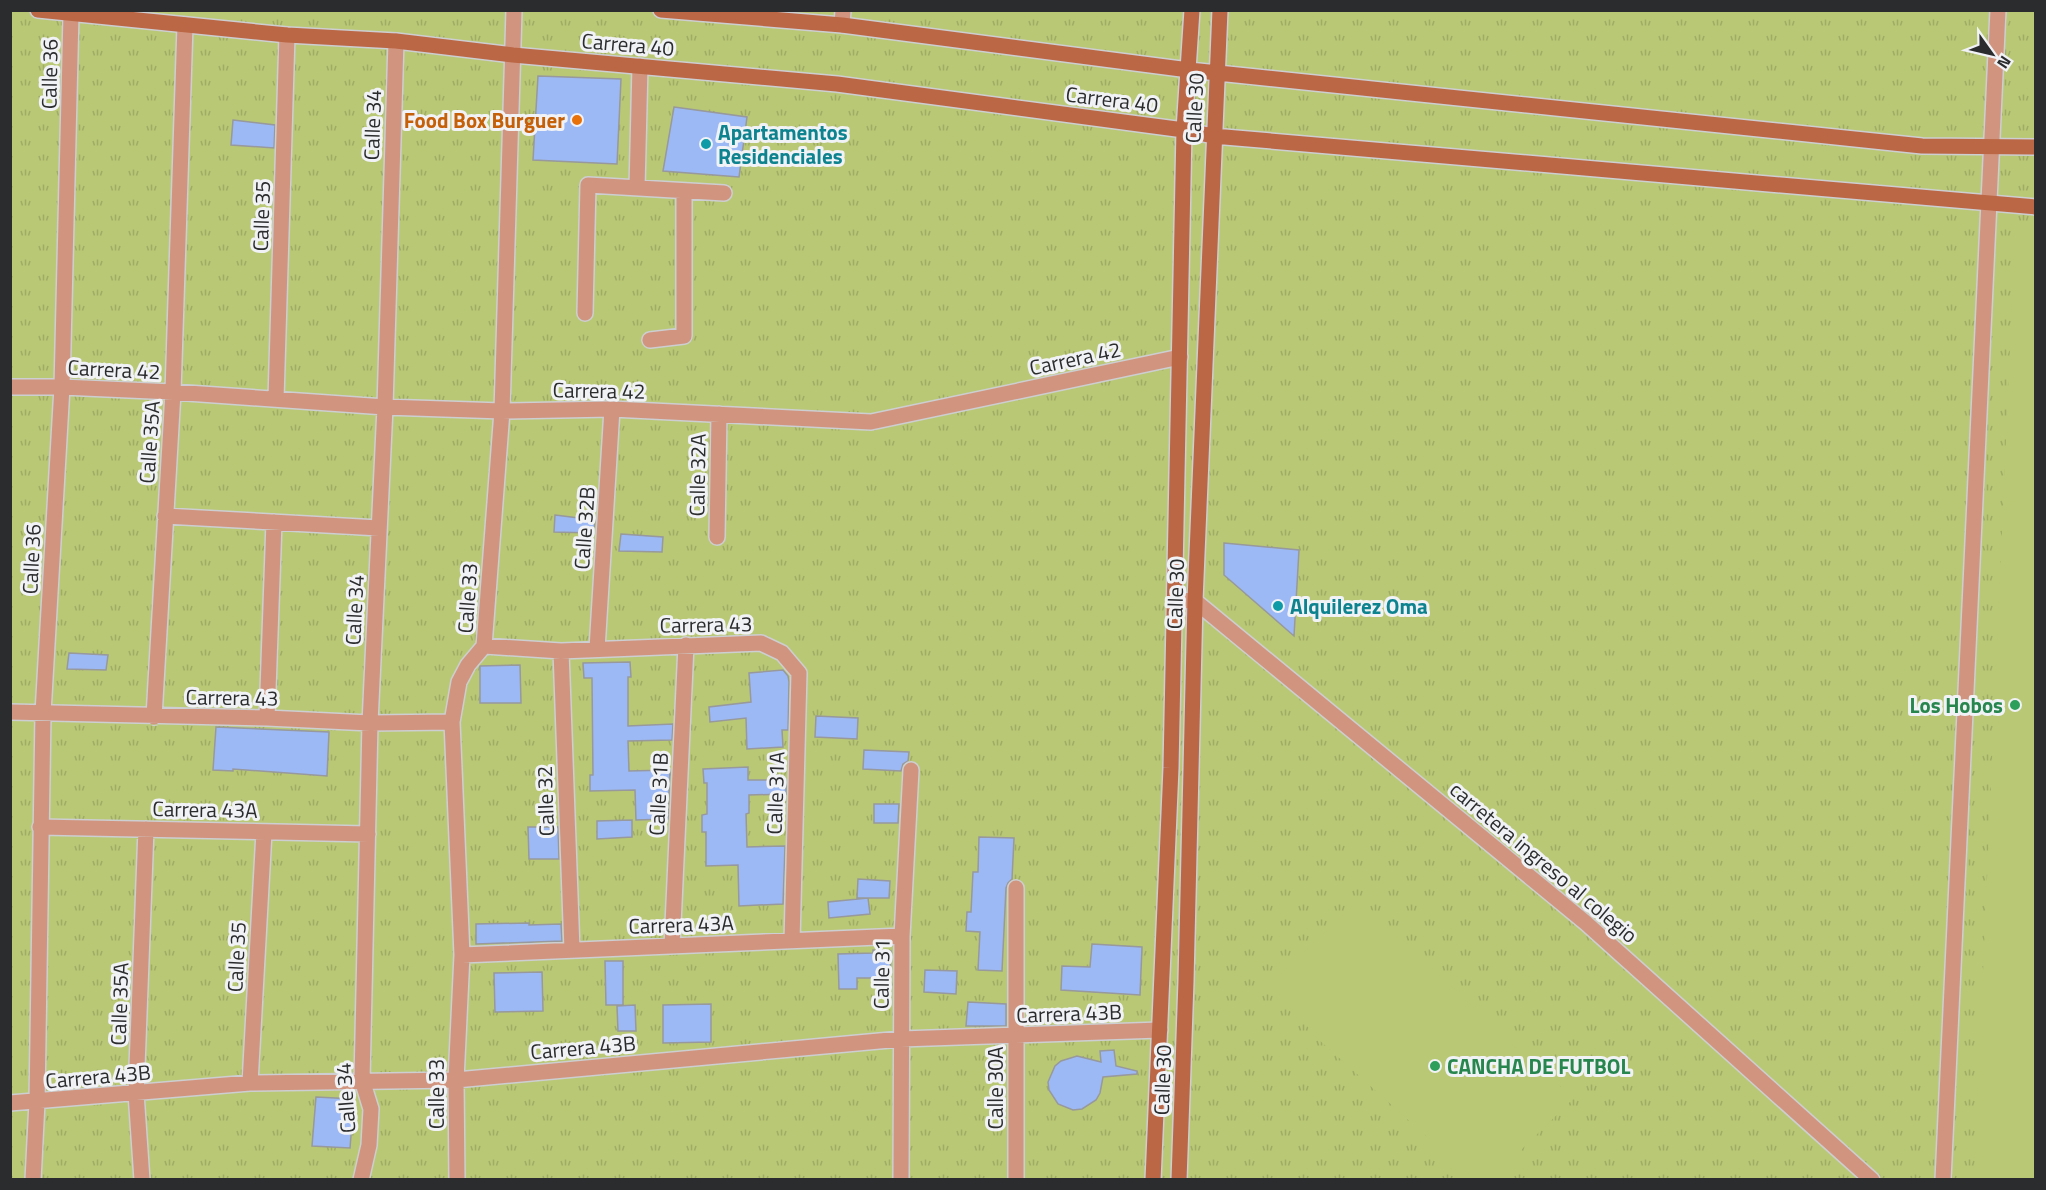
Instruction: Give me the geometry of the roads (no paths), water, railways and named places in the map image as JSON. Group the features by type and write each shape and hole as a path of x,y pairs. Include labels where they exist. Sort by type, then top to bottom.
{"street":[{"name":"Carrera 40","path":"38,10 287,35 396,41 513,55 837,84 1184,130 1213,136 2036,207"},
{"name":"Calle 33","path":"458,1179 456,1080 462,954 452,722 459,682 484,646 502,411 514,10"},
{"path":"661,10 842,18 1189,70 1922,146 2036,147"},
{"name":"Calle 30","path":"1153,1179 1171,768 1184,130 1192,10"},
{"name":"Calle 30","path":"1179,1179 1195,601 1220,10"},
{"path":"1942,1179 1998,10"},
{"name":"Calle 36","path":"33,1179 37,1102 43,713 62,387 71,14"},
{"name":"Calle 35A","path":"154,717 174,392 185,25"},
{"name":"Calle 35","path":"276,399 287,35"},
{"name":"Calle 34","path":"361,1179 369,1145 371,1109 362,1080 370,723 385,407 396,41"},
{"path":"637,188 640,66"},
{"path":"585,313 588,185 724,193"},
{"path":"650,340 684,336 684,191"},
{"name":"Carrera 42","path":"10,387 174,392 385,407 502,411 612,409 871,422 1180,357"},
{"name":"Calle 32B","path":"597,649 612,409"},
{"name":"Calle 32A","path":"717,537 719,414"},
{"path":"165,516 379,528"},
{"path":"267,718 274,522"},
{"path":"1174,600 1195,601"},
{"name":"carretera ingreso al colegio","path":"1195,601 1586,923 1872,1179"},
{"name":"Carrera 43","path":"484,646 561,651 761,643 782,653"},
{"name":"Calle 31B","path":"672,946 686,645"},
{"name":"Calle 32","path":"561,651 572,950"},
{"name":"Calle 31A","path":"782,653 799,673 792,941"},
{"name":"Carrera 43","path":"10,712 267,718 370,723 452,722"},
{"name":"Calle 31","path":"901,1179 902,936 911,770"},
{"name":"Carrera 43A","path":"40,826 368,834"},
{"name":"Calle 35A","path":"142,1179 136,1094 146,829"},
{"name":"Calle 35","path":"250,1083 264,832"},
{"name":"Calle 30A","path":"1016,888 1016,1179"},
{"name":"Carrera 43A","path":"462,954 902,936"},
{"name":"Carrera 43B","path":"10,1103 250,1083 456,1080 901,1039 1160,1030"}],"place":[{"name":"Food Box Burguer","path":"577,120"},
{"name":"Apartamentos Residenciales","path":"706,144"},
{"name":"Alquilerez Oma","path":"1278,606"},
{"name":"Los Hobos","path":"2015,705"},
{"name":"CANCHA DE FUTBOL","path":"1435,1066"}]}
